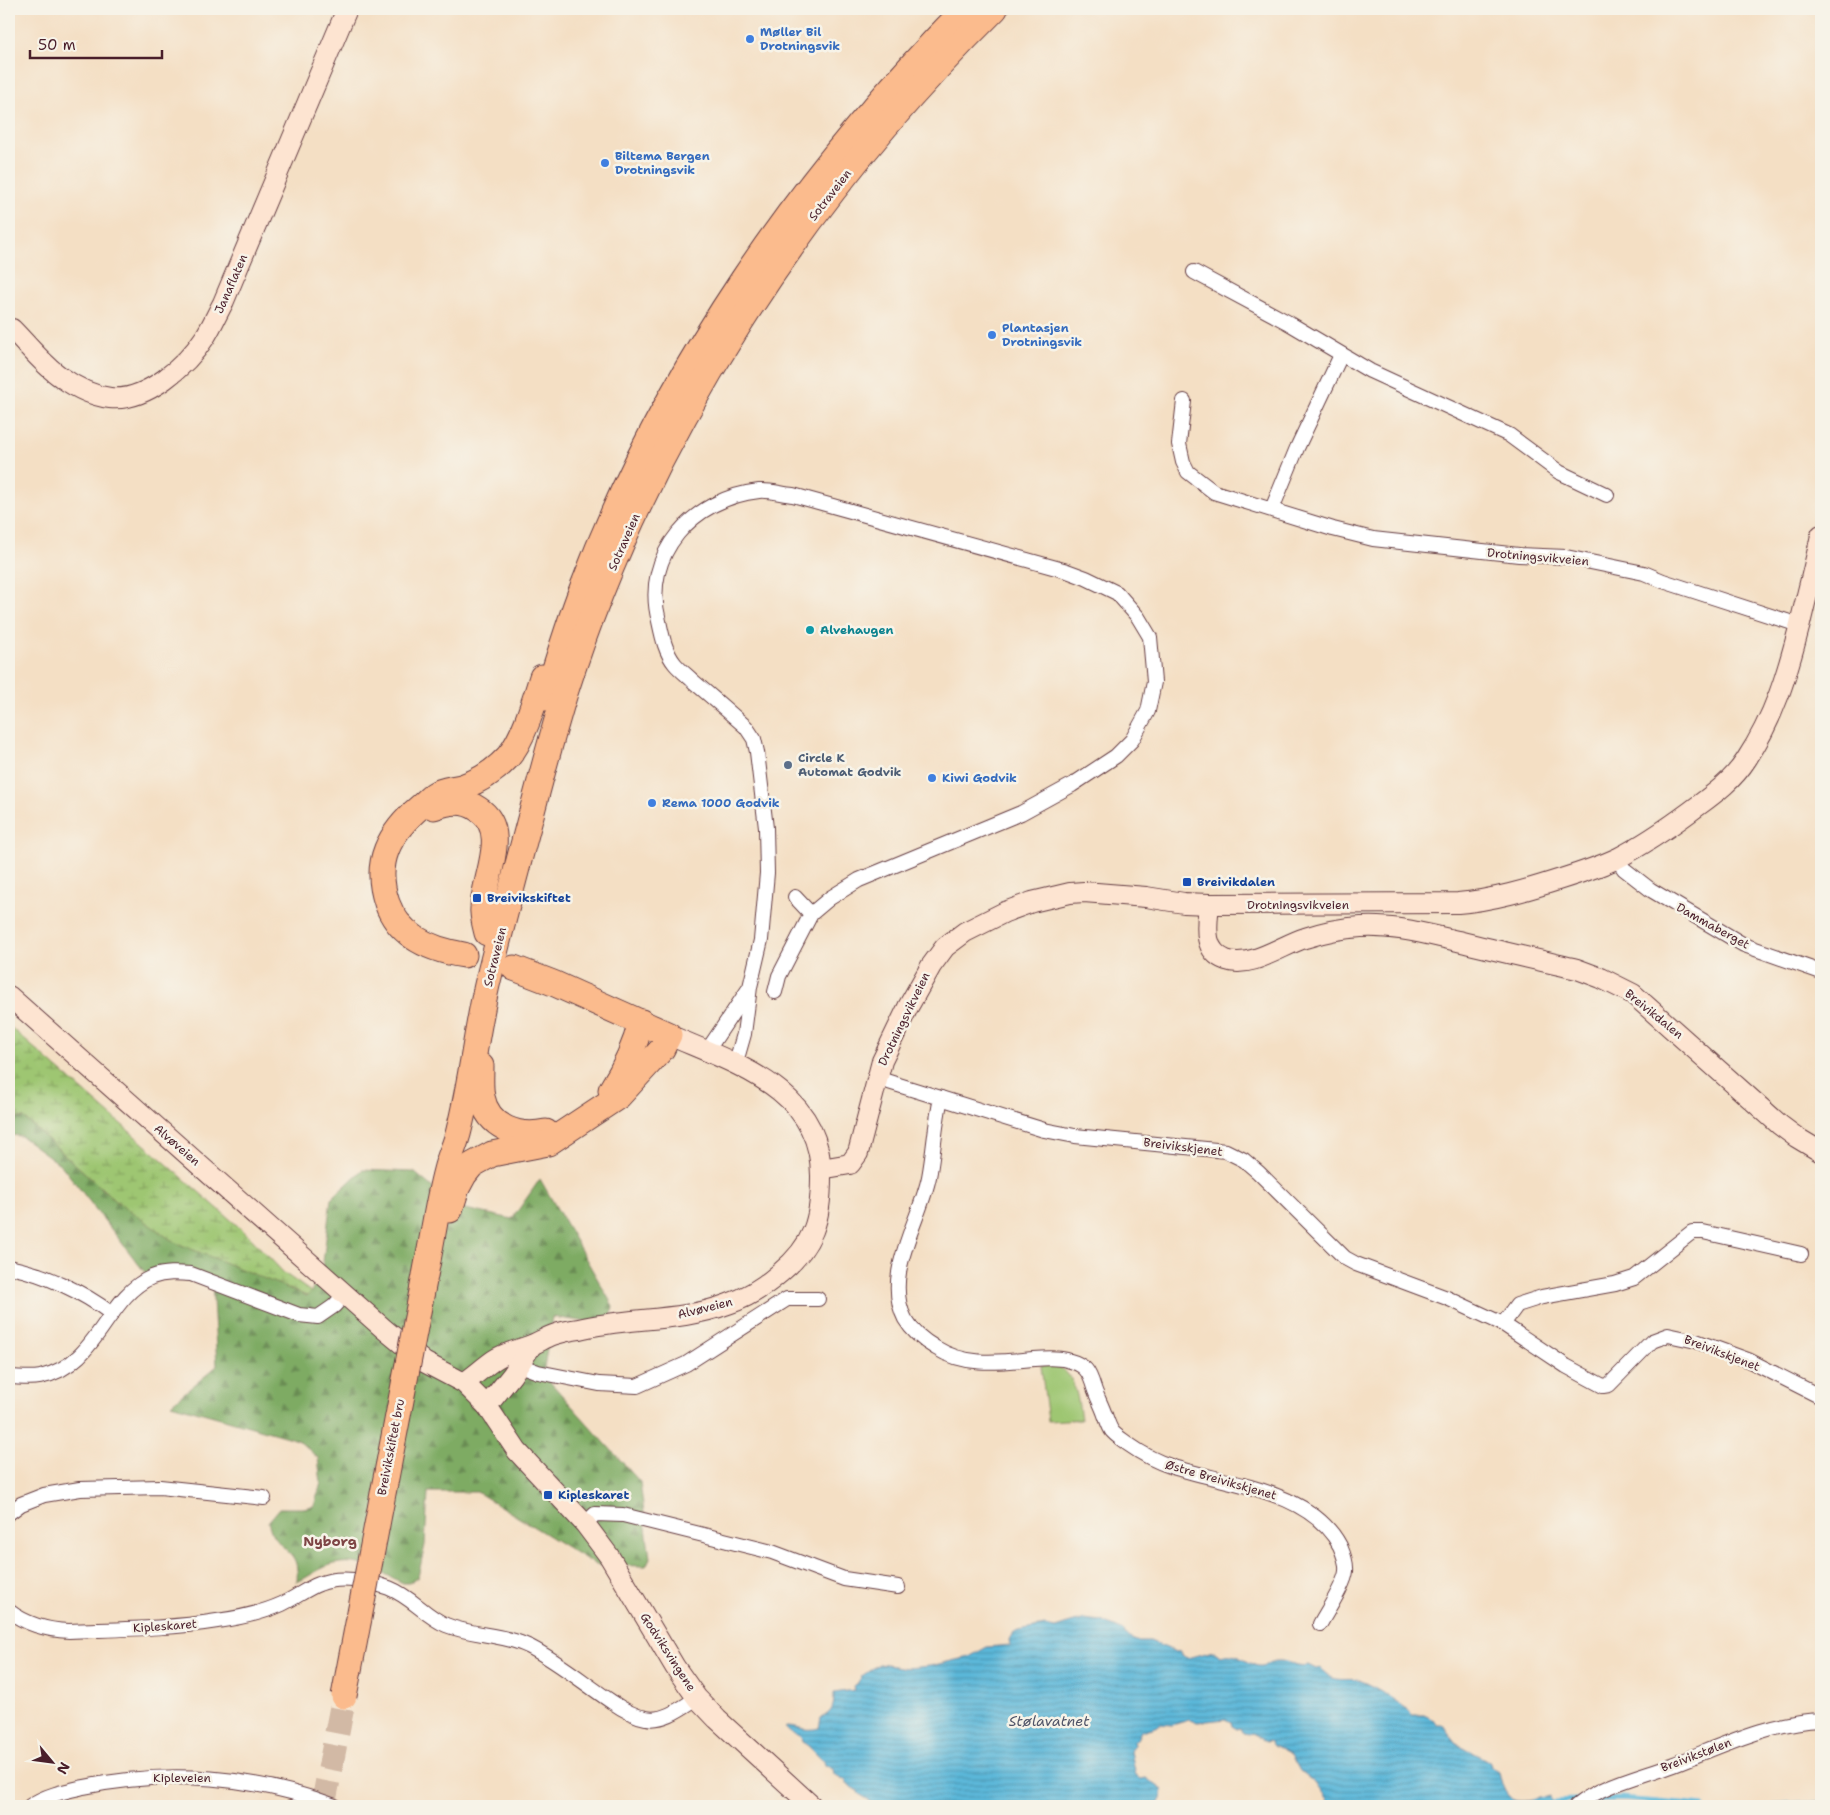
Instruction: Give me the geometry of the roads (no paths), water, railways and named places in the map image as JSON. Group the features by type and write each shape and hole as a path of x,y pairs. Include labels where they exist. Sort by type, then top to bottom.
{"highway":[{"name":"Sotraveien","path":"446,1200 447,1133 514,806 581,590 625,488 687,370 723,311 795,205 879,100 965,9"},
{"name":"Sotraveien","path":"446,1170 459,1133 485,997 504,963 535,796 565,692 580,648 628,532 681,424 742,320 812,217 893,116 995,9"},
{"path":"464,955 432,948 420,942 400,925 388,905 383,891 383,860 393,836 410,815 436,794 466,786 492,772 510,755 523,731 543,675 558,660"},
{"path":"410,815 446,803 458,802 470,804 480,810 488,819 493,828 494,840 493,858 483,907 487,933"},
{"path":"446,1200 457,1188 472,1165 505,1150 548,1143 619,1096 662,1049 669,1035 504,963 495,989 481,1065 482,1099 488,1112 501,1126 516,1133 534,1134 572,1126"},
{"path":"598,1109 624,1070 641,1022"},
{"name":"Breivikskiftet bru","path":"344,1696 428,1260 446,1200"}],"main road":[{"name":"Janaflaten","path":"12,329 60,376 81,389 110,398 138,394 154,386 175,371 205,337 223,303 347,9"},
{"name":"Drotningsvikveien","path":"821,1169 850,1164 858,1153 876,1078 882,1061 908,1007 931,966 945,947 965,932 1005,912 1032,902 1070,893 1084,892 1137,896 1184,904 1458,904 1526,890 1617,859 1637,848 1707,800 1736,775 1760,736 1779,698 1819,556 1821,535"},
{"name":"Breivikdalen","path":"1209,904 1208,941 1219,957 1227,961 1238,963 1252,961 1286,945 1320,933 1342,929 1377,927 1427,934 1577,969 1601,978 1633,994 1780,1125 1821,1152"},
{"name":"Alvøveien","path":"9,996 384,1329 424,1362 464,1383 487,1406"},
{"name":"Alvøveien","path":"464,1383 495,1359 513,1359 532,1345 554,1335 581,1328 691,1313 728,1304 764,1287 800,1254 813,1232 821,1204 821,1169 817,1145 799,1110 782,1090 760,1076 669,1035"},
{"path":"487,1406 513,1359"},
{"name":"Godviksvingene","path":"487,1406 517,1452 585,1524 609,1556 675,1667 697,1698 717,1719 812,1806"}],"street":[{"path":"1194,272 1287,322 1370,371 1510,435 1559,472 1607,495"},
{"path":"1272,509 1296,448 1341,355"},
{"name":"Drotningsvikveien","path":"1184,401 1179,444 1182,462 1188,472 1214,492 1332,529 1373,539 1519,555 1566,557 1644,573 1663,582 1799,625"},
{"path":"734,1064 744,1034 750,987 761,940 767,873 766,828 754,739 746,727 674,664 665,646 655,608 655,589 661,563 672,540 689,520 710,506 737,495 761,491 793,495 1067,571 1117,593 1138,617 1152,641 1154,682 1148,711 1132,740 1116,756 1072,785 1020,813 859,880 830,898 811,914 779,976 775,992"},
{"name":"Dammaberget","path":"1617,859 1624,869 1651,890 1744,945 1821,972"},
{"path":"795,897 811,914"},
{"path":"707,1051 750,987"},
{"name":"Breivikskjenet","path":"876,1078 1044,1130 1075,1136 1226,1151 1244,1160 1258,1172 1345,1258 1356,1264 1447,1298 1503,1324 1566,1366 1603,1386 1609,1385 1652,1341 1668,1335 1696,1341 1748,1360 1821,1397"},
{"name":"Østre Breivikskjenet","path":"941,1098 929,1178 900,1266 897,1287 900,1305 906,1320 916,1333 930,1344 947,1355 967,1361 992,1363 1050,1358 1065,1359 1082,1365 1090,1373 1111,1430 1143,1454 1171,1466 1262,1490 1300,1507 1329,1529 1344,1554 1346,1571 1340,1587 1320,1624"},
{"path":"1503,1324 1517,1305 1542,1297 1615,1284 1634,1278 1692,1232 1704,1232 1801,1254"},
{"path":"9,1267 29,1271 77,1292 112,1314"},
{"path":"9,1376 39,1378 65,1368 87,1349 129,1293 154,1276 172,1272 201,1276 299,1315 318,1317 334,1306 345,1294"},
{"path":"513,1359 538,1372 598,1384 637,1386 686,1364 787,1299 818,1299"},
{"path":"9,1513 21,1504 44,1495 80,1489 160,1487 264,1498"},
{"path":"585,1524 595,1514 623,1515 772,1552 844,1579 898,1587"},
{"name":"Kipleskaret","path":"9,1610 28,1623 53,1630 69,1631 175,1626 243,1616 282,1604 317,1584 329,1580 348,1580 378,1585 400,1593 413,1601 433,1619 455,1629 502,1638 530,1647 637,1716 647,1719 668,1715 697,1698"},
{"name":"Breivikstølen","path":"1576,1806 1616,1784 1674,1764 1727,1742 1807,1720 1821,1720"},
{"name":"Kipleveien","path":"30,1806 46,1797 65,1792 109,1782 140,1778 218,1779 252,1783 284,1790 335,1806"}],"water":[{"name":"Stølavatnet","path":"1084,1619 1101,1621 1124,1631 1125,1635 1136,1641 1150,1641 1176,1652 1180,1651 1187,1658 1213,1651 1221,1656 1236,1656 1253,1665 1263,1666 1277,1661 1301,1666 1308,1665 1316,1669 1321,1668 1326,1674 1336,1679 1364,1682 1409,1710 1412,1715 1424,1715 1434,1720 1436,1725 1443,1725 1455,1742 1490,1762 1491,1766 1499,1771 1505,1792 1510,1797 1522,1801 1550,1795 1551,1802 1549,1806 1534,1804 1528,1806 1331,1806 1315,1783 1300,1771 1291,1755 1274,1746 1270,1740 1266,1741 1252,1734 1248,1735 1241,1728 1237,1729 1232,1726 1231,1722 1225,1719 1198,1722 1189,1720 1172,1725 1160,1724 1141,1731 1137,1739 1133,1741 1134,1745 1131,1751 1136,1776 1141,1779 1146,1778 1163,1790 1162,1797 1157,1806 873,1806 869,1800 847,1784 845,1780 834,1774 833,1769 825,1765 824,1761 802,1742 801,1737 785,1728 786,1726 791,1726 810,1729 819,1728 821,1718 828,1714 832,1708 834,1693 854,1690 853,1686 857,1684 862,1676 879,1664 907,1668 930,1666 969,1657 987,1647 1011,1645 1010,1640 1014,1632 1045,1626 1055,1628"}],"waterway":[{"path":"1591,1800 1622,1799 1704,1806"},
{"path":"1551,1802 1578,1801"},
{"path":"1773,1806 1821,1803"}],"tunnel":[{"path":"323,1806 344,1696"}],"place":[{"name":"Møller Bil Drotningsvik","path":"750,39"},
{"name":"Biltema Bergen Drotningsvik","path":"605,163"},
{"name":"Plantasjen Drotningsvik","path":"992,335"},
{"name":"Alvehaugen","path":"810,630"},
{"name":"Circle K Automat Godvik","path":"788,765"},
{"name":"Kiwi Godvik","path":"932,778"},
{"name":"Rema 1000 Godvik","path":"652,803"},
{"name":"Breivikdalen","path":"1187,882"},
{"name":"Breivikskiftet","path":"477,898"},
{"name":"Kipleskaret","path":"548,1495"}],"district":[{"name":"Nyborg","path":"330,1541"}]}
